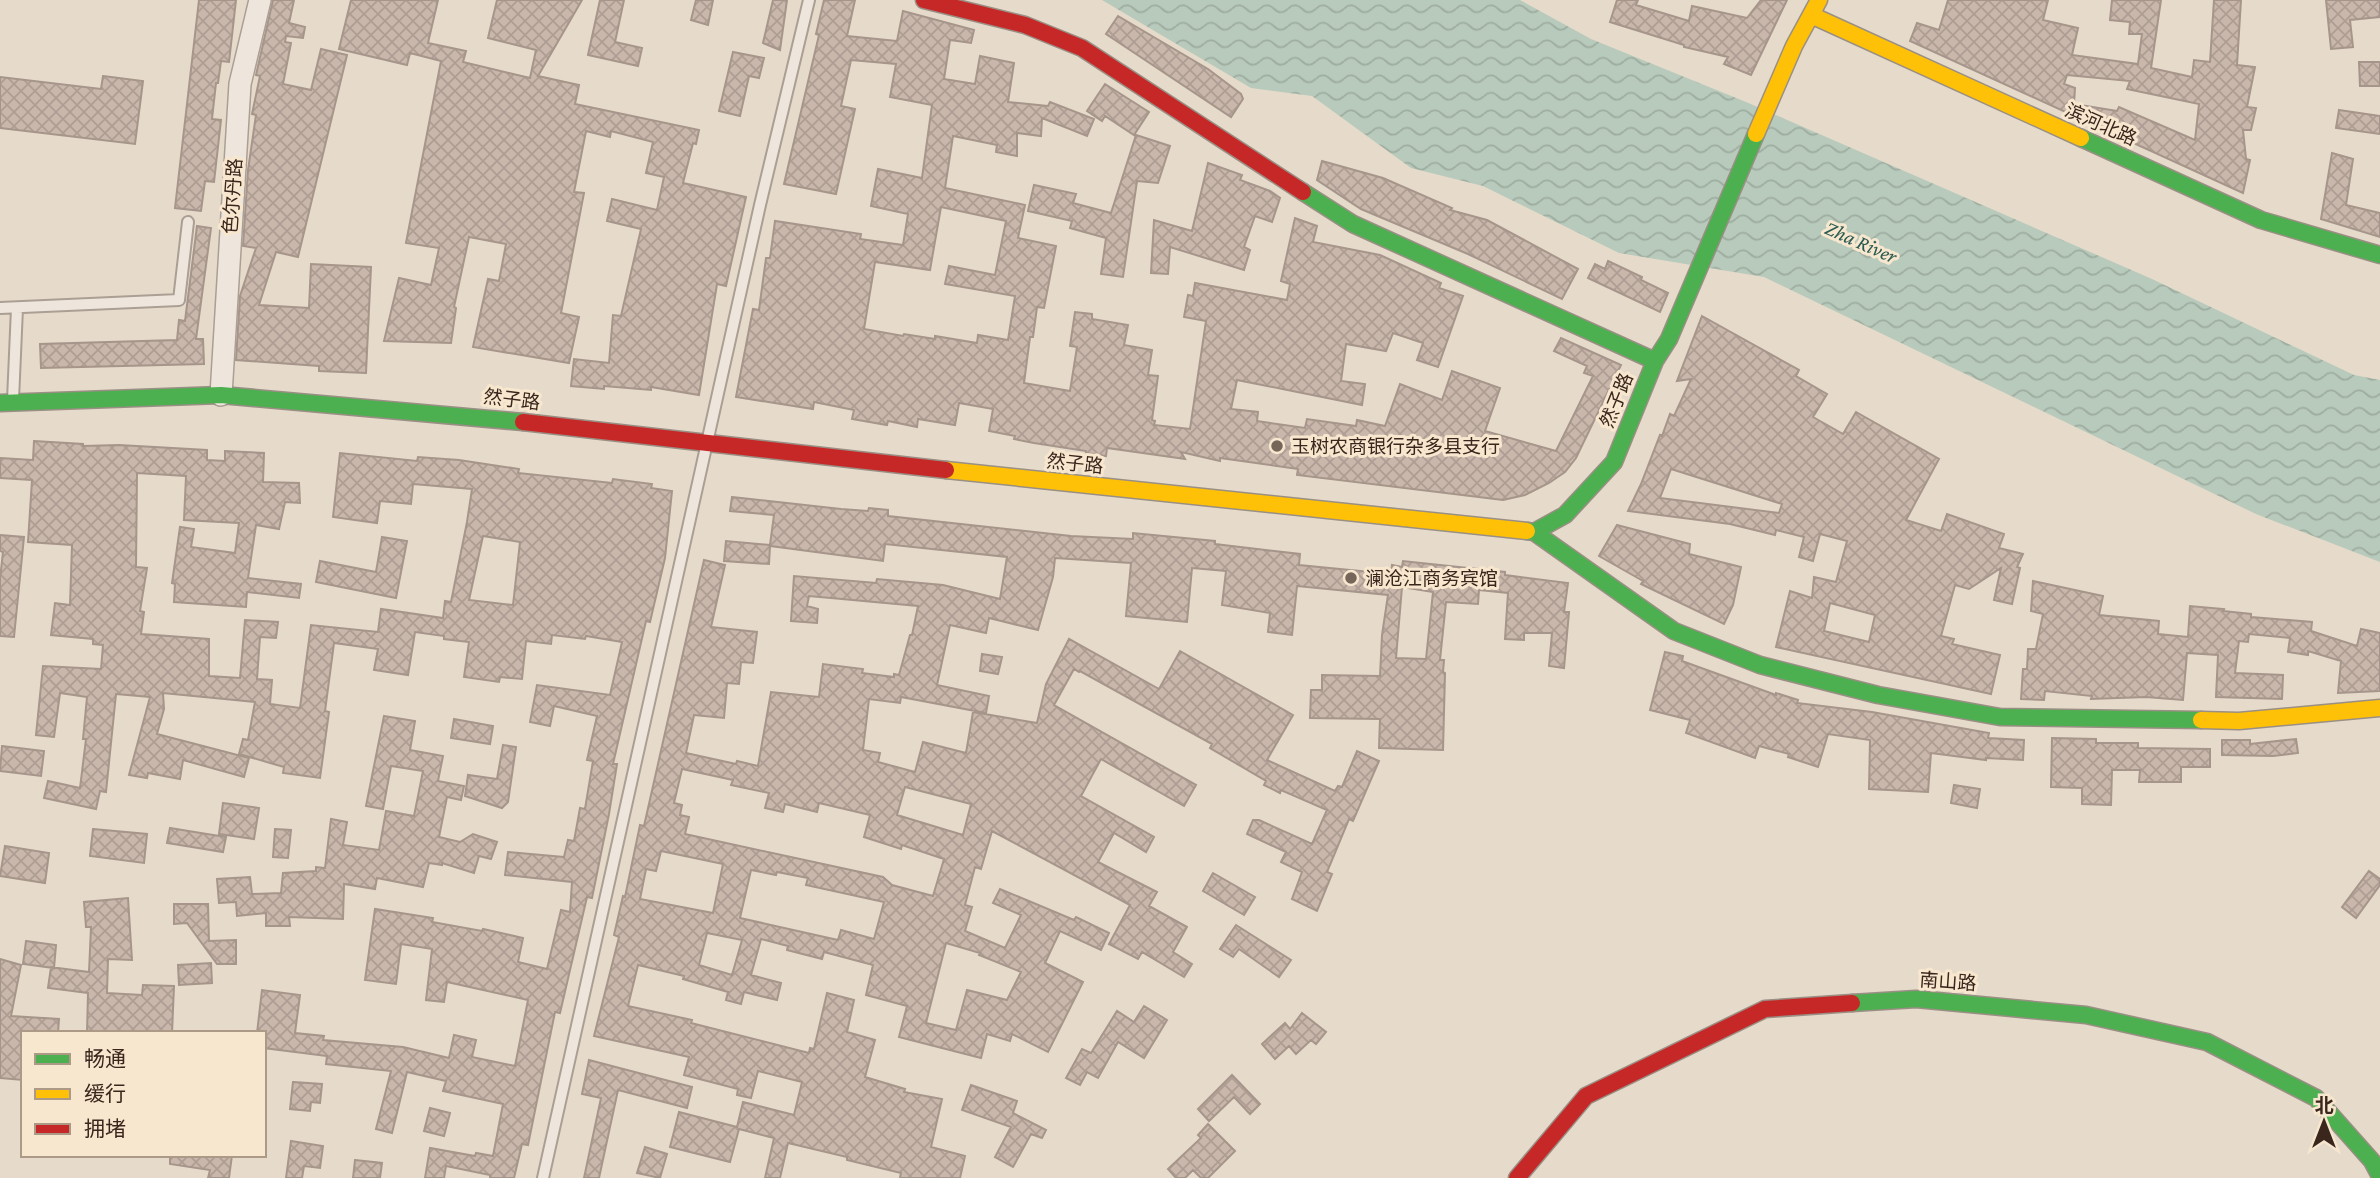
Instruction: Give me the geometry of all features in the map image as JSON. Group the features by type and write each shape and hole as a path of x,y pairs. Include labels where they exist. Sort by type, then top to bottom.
{"street":[{"name":"色尔丹路","path":"220,395 240,84 260,0"},
{"path":"924,0 1025,24 1082,48 1353,224 1655,360"},
{"name":"然子路","path":"7,403 220,395 472,415 707,444 1534,532 1565,515 1614,462 1655,360 1669,339 1794,46 1819,0"},
{"name":"滨河北路","path":"1811,15 2261,220 2380,255"},
{"path":"1534,532 1674,631 1760,665 1878,695 2000,717 2239,721 2380,708"},
{"name":"南山路","path":"1517,1178 1586,1096 1765,1009 1916,999 2086,1015 2207,1042 2316,1098 2372,1161 2380,1176"}],"lane":[{"path":"543,1178 760,205 809,0"},
{"path":"0,309 179,300 188,222"},
{"path":"7,403 17,308"}],"water":[{"name":"Zha River","path":"1102,0 1520,0 1591,39 1746,102 2152,279 2354,375 2380,380 2380,562 2256,514 1764,277 1619,253 1483,186 1411,168 1312,96 1251,88"}],"building":[{"path":"199,0 236,0 229,62 221,61 216,83 212,119 221,120 214,182 205,181 201,211 175,208"},
{"path":"273,0 294,0 289,23 305,27 303,38 286,36 285,42 291,43 283,84 311,90 321,49 347,55 298,257 276,252 259,305 309,308 311,264 371,267 366,373 319,371 319,366 236,360 240,296 256,248 243,246 248,170 256,115 252,114 260,76 256,75"},
{"path":"351,0 438,0 428,43 466,51 463,62 530,78 536,50 488,38 497,0 582,0 538,76 579,85 575,104 699,130 683,183 746,197 726,286 717,284 699,395 651,387 651,390 571,386 574,359 609,363 613,315 621,316 641,229 607,221 612,199 657,210 664,177 646,173 653,142 611,131 610,137 586,131 574,192 584,193 561,313 579,317 569,363 473,347 488,279 499,281 506,244 469,237 454,307 451,343 384,341 399,278 431,285 439,248 406,243 441,61 410,53 407,65 339,49"},
{"path":"600,0 624,0 615,42 642,48 638,66 588,55"},
{"path":"696,0 713,0 708,25 691,20"},
{"path":"773,0 787,0 780,50 763,43"},
{"path":"824,0 855,0 847,36 897,41 903,11 974,30 971,43 950,40 944,79 975,84 980,56 1014,63 1008,102 1048,106 1050,102 1094,119 1087,136 1042,118 1041,136 1017,133 1017,156 996,152 997,145 953,136 945,188 1025,205 1018,238 1056,246 1044,308 1037,307 1024,383 1070,391 1077,347 1070,346 1075,312 1092,314 1092,319 1128,325 1124,345 1152,350 1148,375 1158,376 1152,420 1155,421 1154,425 1190,429 1206,321 1184,317 1188,295 1193,296 1195,283 1287,300 1290,284 1281,281 1295,218 1317,226 1313,242 1380,255 1441,283 1439,288 1463,296 1438,367 1417,360 1423,343 1393,333 1386,351 1346,344 1341,381 1365,384 1362,405 1237,380 1231,409 1258,412 1257,421 1305,428 1307,419 1356,426 1357,420 1385,426 1400,384 1442,400 1452,371 1500,388 1485,431 1556,451 1593,376 1584,373 1587,366 1554,351 1561,338 1621,365 1576,458 1565,472 1525,495 1503,500 1297,475 1298,469 1220,458 1220,461 1181,452 1185,459 1107,448 1106,456 1086,453 1014,439 1015,436 989,431 993,409 959,403 955,425 918,419 917,427 888,421 887,425 852,419 854,410 814,402 813,409 736,397 753,309 759,310 766,258 770,258 775,221 861,234 860,239 903,245 908,214 871,206 878,169 922,178 932,105 890,97 896,64 851,60 841,106 855,109 836,194 784,184 819,35 816,34","holes":["941,207 1006,221 995,275 949,266 945,284 1015,296 1008,340 978,335 977,343 935,336 935,339 903,336 864,329 875,262 930,270"]},
{"path":"1617,0 1638,0 1636,5 1689,21 1692,6 1747,18 1761,0 1787,0 1751,75 1724,64 1728,57 1684,47 1610,22"},
{"path":"1948,0 2048,0 2043,20 2078,28 2072,55 2138,64 2142,34 2129,34 2130,22 2110,20 2112,0 2161,0 2151,68 2192,77 2194,60 2210,62 2214,0 2241,0 2237,65 2255,67 2247,107 2256,108 2251,130 2243,130 2246,159 2250,160 2243,193 1910,41 1917,23 1939,30","holes":["2067,75 2130,81 2127,89 2199,104 2195,140 2119,107 2117,111 2074,104 2075,88 2064,84"]},
{"path":"2326,0 2380,0 2380,17 2350,20 2353,47 2331,49"},
{"path":"1118,16 1208,69 1241,94 1243,99 1231,117 1106,34"},
{"path":"733,52 764,58 759,78 749,76 740,116 719,111"},
{"path":"2359,62 2380,62 2380,86 2360,86"},
{"path":"103,76 143,81 135,144 0,128 0,77 101,89"},
{"path":"1105,84 1149,112 1134,135 1105,116 1102,121 1087,111"},
{"path":"2339,110 2380,116 2380,134 2336,128"},
{"path":"1136,135 1170,146 1158,183 1137,181 1123,277 1101,274 1106,238 1070,228 1072,221 1028,211 1034,185 1076,194 1073,203 1111,213"},
{"path":"2332,153 2353,159 2346,205 2380,213 2380,237 2321,219"},
{"path":"1322,161 1383,178 1452,208 1450,210 1487,220 1578,269 1562,299 1468,254 1361,209 1317,180"},
{"path":"1208,163 1242,175 1240,180 1270,191 1280,198 1272,222 1255,216 1244,247 1250,250 1244,270 1170,247 1168,274 1151,273 1154,220 1192,231"},
{"path":"197,226 211,228 196,339 203,339 204,364 41,368 40,344 177,340 179,320 185,321"},
{"path":"1608,261 1668,293 1660,312 1588,278 1595,264 1605,269"},
{"path":"1702,316 1799,370 1796,376 1827,394 1813,417 1843,434 1856,412 1939,459 1906,520 1941,531 1947,514 2004,534 1999,548 2023,554 2017,567 2020,568 2012,604 1994,600 2001,568 1969,589 1955,585 1941,636 1954,639 1952,644 2000,655 1991,694 1776,647 1790,591 1812,598 1814,577 1836,582 1847,541 1820,534 1813,561 1799,557 1804,537 1776,530 1775,535 1730,524 1628,511 1670,414 1674,416 1691,379 1677,381","holes":["1671,469 1782,504 1779,513 1660,498","1830,603 1875,615 1869,642 1824,631"]},
{"path":"34,441 83,446 119,445 207,450 207,460 225,461 225,451 264,453 263,482 299,483 300,503 285,502 279,529 256,525 248,578 301,584 299,598 247,592 246,607 174,602 175,584 172,583 180,527 194,529 191,547 235,553 239,523 184,520 186,476 137,473 136,567 147,568 140,611 144,612 141,634 209,639 209,676 240,678 245,620 278,622 276,638 260,637 257,679 272,680 270,704 300,708 311,625 378,632 381,609 443,618 445,601 451,602 467,522 472,489 413,484 411,504 380,501 377,523 333,517 340,453 417,461 418,457 459,460 519,469 518,473 612,483 613,479 652,484 651,488 672,491 665,558 650,622 646,621 613,764 617,764 592,898 587,897 560,1013 555,1012 528,1145 522,1144 514,1178 490,1178 490,1175 446,1166 444,1178 425,1178 430,1148 475,1156 476,1153 493,1156 503,1104 443,1091 446,1081 407,1072 392,1133 376,1129 391,1071 326,1064 327,1056 266,1048 266,1031 257,1031 262,990 300,995 295,1033 324,1036 323,1040 403,1047 449,1058 454,1035 476,1040 472,1057 515,1066 528,1000 447,982 444,1002 426,1000 432,949 401,944 396,984 365,980 375,909 433,918 432,922 523,938 518,962 547,969 561,910 570,912 572,882 505,875 508,852 564,857 568,840 574,841 580,808 585,809 593,761 587,760 597,716 554,706 550,726 530,722 537,685 610,695 622,642 586,636 585,639 552,635 551,644 526,641 522,679 500,677 499,682 464,677 469,642 444,639 444,636 415,632 408,675 374,670 378,649 334,643 325,711 329,712 320,778 283,773 284,767 239,754 243,739 248,740 255,702 163,693 164,709 157,734 249,758 244,777 183,760 180,779 148,773 147,778 129,775 150,697 116,694 106,792 100,791 96,809 44,798 48,781 80,788 86,739 83,739 87,697 60,693 54,737 36,735 43,666 101,669 103,645 93,644 93,639 51,635 55,603 70,605 72,545 28,542 32,480 0,478 0,458 33,460","holes":["483,536 520,542 513,605 469,600"]},
{"path":"732,497 841,509 868,511 869,508 888,510 888,516 1071,536 1133,539 1133,533 1215,541 1215,544 1300,554 1299,565 1391,574 1392,565 1402,567 1403,561 1505,572 1505,575 1568,583 1564,612 1569,612 1564,668 1549,666 1552,633 1524,633 1524,640 1505,639 1508,593 1479,590 1478,604 1446,602 1440,660 1444,660 1445,673 1443,750 1379,748 1380,719 1310,718 1311,690 1322,690 1322,675 1380,676 1388,595 1297,586 1292,635 1268,632 1270,613 1222,605 1226,571 1192,568 1187,622 1126,616 1131,563 1055,558 1053,577 1038,630 989,618 986,633 950,625 937,685 989,696 986,713 901,697 900,703 869,699 863,750 880,753 878,762 915,772 923,742 966,753 973,712 1037,723 1046,684 1069,639 1159,689 1180,651 1293,715 1267,760 1335,791 1338,786 1342,787 1357,751 1379,761 1353,821 1349,819 1327,872 1332,874 1317,911 1292,899 1302,872 1281,862 1286,852 1247,834 1253,820 1259,820 1312,844 1327,810 1264,785 1266,781 1210,748 1212,744 1074,669 1054,705 1196,785 1184,806 1101,759 1081,796 1154,837 1146,852 1114,833 1098,862 1157,892 1149,906 1187,927 1173,952 1192,964 1184,977 1142,952 1138,959 1109,944 1130,905 992,831 981,869 975,867 965,905 972,907 965,931 1005,948 1021,915 993,903 1000,889 1074,920 1076,917 1109,933 1101,950 1060,931 1045,963 1083,982 1048,1052 1012,1034 1010,1041 987,1034 981,1058 899,1037 907,1006 866,995 873,965 824,952 822,959 787,950 788,946 761,939 751,975 781,983 777,1000 744,992 741,1004 726,1000 728,992 683,979 684,976 638,965 628,1006 692,1020 691,1023 809,1053 810,1048 814,1049 827,993 854,1000 847,1032 875,1040 865,1077 905,1089 904,1092 942,1099 931,1147 965,1156 960,1178 900,1178 901,1173 788,1143 780,1178 765,1178 774,1138 739,1129 730,1162 670,1147 679,1112 737,1127 743,1102 794,1115 802,1082 758,1071 751,1098 737,1095 738,1089 684,1075 689,1057 594,1036 619,937 614,935 623,896 625,897 640,825 644,826 704,560 725,565 711,627 757,632 753,663 741,662 739,684 727,683 724,718 694,715 686,753 758,766 771,692 819,697 823,664 863,669 862,673 894,677 894,674 899,675 918,606 809,596 807,606 818,609 817,623 791,621 794,576 943,585 1000,599 1007,557 885,544 883,561 770,546 769,564 724,561 726,541 770,545 774,515 730,511","holes":["1402,587 1433,592 1426,659 1396,658","682,769 733,780 731,785 769,793 765,808 783,812 785,804 817,812 819,803 870,815 864,837 901,849 902,845 944,859 933,896 892,885 883,877 685,834 689,817 680,815 682,805 674,803","905,787 971,804 963,835 897,815","661,851 723,864 713,913 640,899 646,869 656,871","751,870 808,878 806,885 884,902 874,939 841,930 838,940 740,918","707,933 742,940 732,975 699,965","946,943 980,953 979,955 1021,972 1007,1000 967,990 956,1030 926,1023"]},
{"path":"1617,525 1690,544 1689,554 1741,567 1733,605 1724,624 1641,584 1643,581 1599,556"},
{"path":"0,535 24,537 14,637 0,636 3,552 0,551"},
{"path":"382,537 407,541 396,598 316,582 320,561 376,572"},
{"path":"2033,581 2103,596 2099,615 2159,621 2158,634 2188,637 2190,606 2224,609 2223,611 2251,614 2251,617 2312,622 2311,631 2357,646 2361,629 2380,633 2380,691 2338,693 2341,661 2308,651 2308,655 2288,652 2290,638 2249,634 2248,642 2239,641 2235,673 2283,675 2282,699 2216,697 2218,655 2187,653 2183,700 2146,697 2091,699 2092,696 2045,691 2044,700 2021,699 2023,669 2027,669 2028,649 2036,649 2043,614 2031,611"},
{"path":"1665,652 1683,656 1682,661 1776,695 1798,700 1797,703 1872,712 1989,733 1988,738 2024,740 2023,760 1986,760 1931,753 1928,792 1869,789 1870,740 1828,734 1818,767 1788,757 1789,754 1759,746 1755,758 1686,733 1690,720 1650,710"},
{"path":"982,654 1002,657 998,674 980,671"},
{"path":"384,716 415,721 410,750 443,756 438,781 464,786 461,800 447,797 439,837 460,842 473,834 497,842 491,859 479,856 474,873 442,863 429,863 423,887 377,878 375,889 344,884 343,919 289,917 290,926 266,926 266,913 237,916 236,902 219,903 217,879 250,877 252,894 281,893 283,873 325,868 331,819 347,822 343,845 379,850 386,811 414,816 423,771 391,766 383,809 366,806"},
{"path":"454,719 493,726 490,744 451,738"},
{"path":"2052,738 2096,739 2096,743 2138,743 2138,748 2210,749 2210,767 2181,767 2181,782 2139,782 2140,770 2112,770 2111,805 2082,804 2082,788 2051,787"},
{"path":"2296,739 2298,753 2273,756 2222,755 2222,740 2250,740 2250,744"},
{"path":"503,745 516,747 508,802 502,808 465,796 468,775 497,779"},
{"path":"2,746 44,751 41,776 0,771"},
{"path":"1954,785 1980,789 1977,808 1951,803"},
{"path":"223,803 259,808 254,839 219,834"},
{"path":"170,828 226,837 223,852 167,843"},
{"path":"93,829 147,834 144,863 90,856"},
{"path":"275,829 291,830 288,858 273,857"},
{"path":"5,846 49,853 45,883 0,876"},
{"path":"2369,871 2380,879 2380,885 2356,918 2342,907"},
{"path":"1213,873 1255,897 1244,915 1203,891"},
{"path":"128,898 132,960 108,959 107,993 142,995 143,985 174,986 172,1031 87,1031 88,993 48,988 51,967 89,972 91,927 86,927 84,902"},
{"path":"174,904 208,904 209,941 236,940 236,964 217,964 187,923 174,924"},
{"path":"1236,925 1291,960 1279,977 1239,949 1233,957 1220,949"},
{"path":"26,941 56,945 54,968 23,964"},
{"path":"0,959 21,965 11,1016 59,1019 58,1031 21,1031 21,1080 0,1078"},
{"path":"211,963 212,983 179,985 178,965"},
{"path":"1144,1006 1167,1020 1144,1058 1118,1042 1098,1078 1087,1072 1080,1085 1066,1078 1082,1049 1091,1053 1117,1011 1134,1022"},
{"path":"1302,1013 1326,1032 1316,1044 1311,1040 1296,1054 1289,1046 1275,1059 1262,1044 1285,1023 1290,1029"},
{"path":"589,1060 692,1087 687,1108 618,1090 599,1178 584,1178 601,1098 582,1094"},
{"path":"1232,1075 1260,1104 1250,1114 1234,1097 1209,1121 1198,1109"},
{"path":"293,1082 322,1084 320,1103 311,1102 310,1111 290,1109"},
{"path":"971,1085 1017,1101 1013,1113 1046,1130 1042,1138 1031,1134 1013,1167 995,1157 1011,1127 962,1110"},
{"path":"430,1108 450,1113 444,1136 424,1131"},
{"path":"1208,1124 1235,1151 1208,1178 1201,1178 1193,1170 1185,1178 1176,1178 1168,1169 1201,1138 1198,1135"},
{"path":"291,1141 323,1146 320,1168 304,1166 302,1178 286,1178"},
{"path":"645,1147 667,1154 660,1178 637,1173"},
{"path":"170,1157 232,1157 229,1178 208,1178 210,1170 170,1164"},
{"path":"355,1160 382,1163 380,1178 353,1178"}],"traffic: fast":[{"path":"1527,531 1534,532 1565,515 1614,462 1655,361 1669,339 1756,134"},
{"path":"2081,138 2261,220 2380,255"},
{"path":"1303,192 1353,224 1655,361"},
{"path":"0,403 221,395 523,422"},
{"path":"1534,532 1674,631 1760,665 1878,695 2000,717 2201,720"},
{"path":"1852,1003 1916,999 2086,1015 2207,1042 2316,1098 2372,1161 2380,1176"}],"traffic: slow":[{"path":"1756,134 1794,46 1819,0"},
{"path":"1811,15 2081,138"},
{"path":"946,470 1527,531"},
{"path":"2201,720 2239,721 2380,708"}],"traffic: jam":[{"path":"924,0 1025,25 1082,48 1303,192"},
{"path":"523,422 946,470"},
{"path":"1517,1178 1586,1096 1765,1009 1852,1003"}],"place":[{"name":"玉树农商银行杂多县支行","path":"1277,446"},
{"name":"澜沧江商务宾馆","path":"1351,578"}]}
